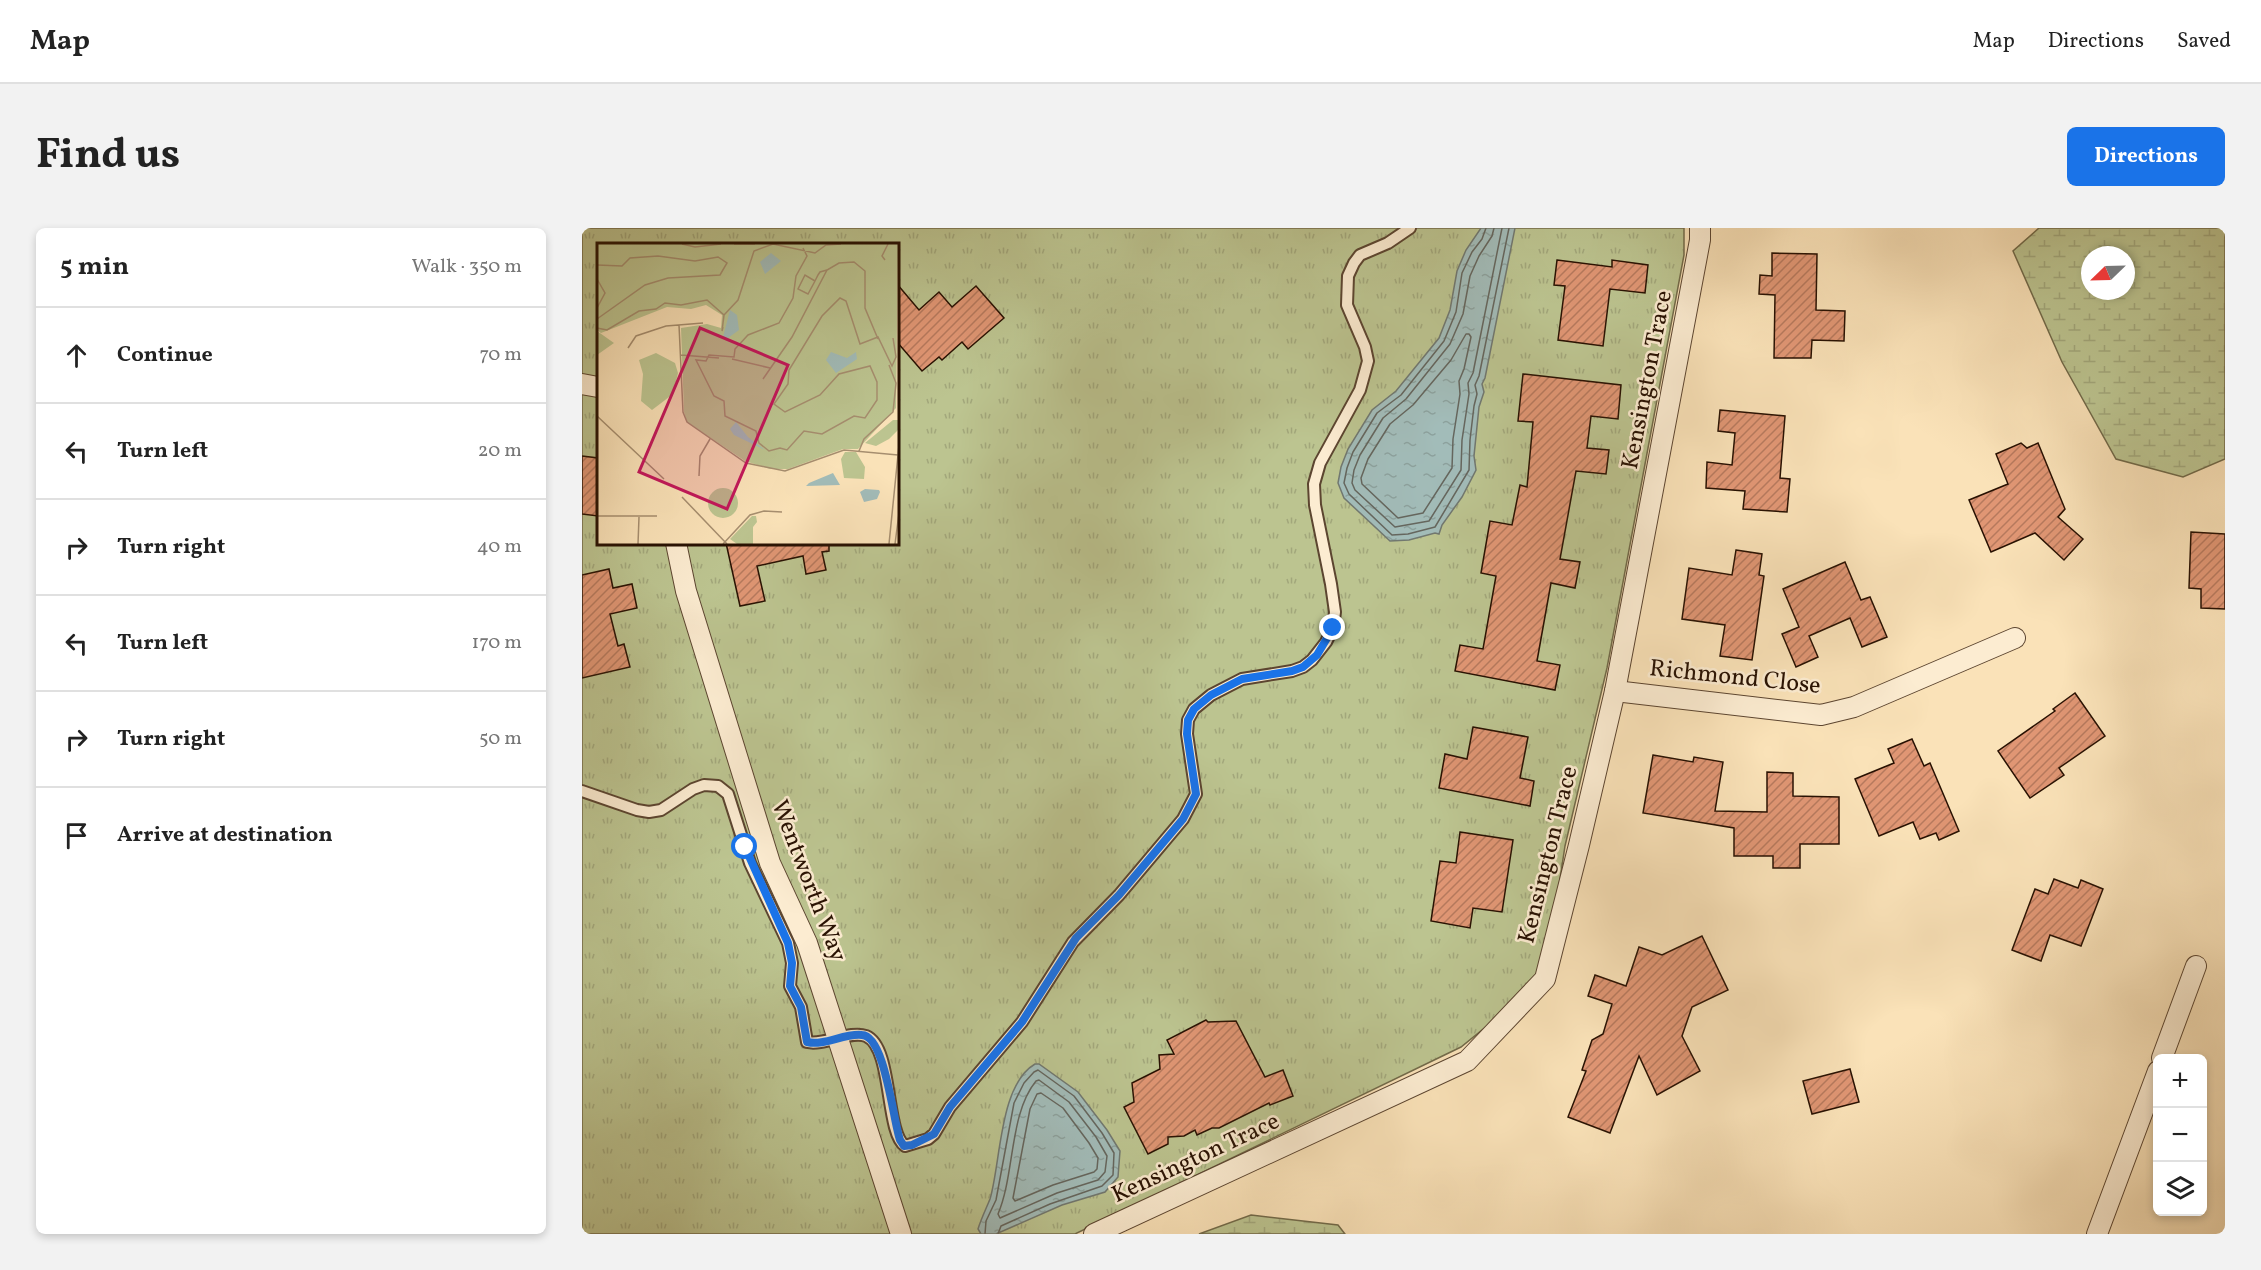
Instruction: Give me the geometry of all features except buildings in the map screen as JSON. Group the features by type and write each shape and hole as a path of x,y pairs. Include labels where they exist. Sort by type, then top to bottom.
{"street":[{"name":"Kensington Trace","path":"1094,1234 1467,1061 1545,979 1579,845 1614,691 1701,240 1700,228"},
{"path":"582,384 597,387"},
{"name":"Wentworth Way","path":"676,544 686,591 770,863 807,943 901,1234"},
{"name":"Richmond Close","path":"1614,691 1821,715 1854,707 2015,638"},
{"path":"2164,1054 2196,966"},
{"path":"2097,1234 2153,1082"}],"lane":[{"path":"582,791 636,810 649,812 662,810 693,789 704,785 718,786 728,794 750,863 788,943 792,963 790,986 801,1007 807,1042 861,1035 873,1041 886,1075 897,1132 904,1146 912,1145 934,1134 950,1107 1022,1022 1076,938 1119,895 1183,819 1196,794 1187,734 1188,720 1194,709 1219,690 1242,679 1292,671 1303,667 1317,655 1326,642 1333,628 1334,604 1317,521 1313,495 1314,484 1323,457 1360,390 1368,362 1365,347 1347,305 1348,276 1360,255 1388,243 1410,228"}],"green space":[{"path":"582,228 1684,228 1684,255 1607,668 1565,846 1545,979 1461,1047 1075,1234 582,1234"},
{"path":"2039,228 2225,228 2225,459 2183,477 2116,459 2062,362 2013,251"},
{"path":"1251,1215 1338,1225 1345,1234 1199,1234"}],"water":[{"path":"1481,228 1515,228 1482,384 1484,392 1479,407 1474,456 1476,470 1462,497 1442,525 1439,534 1390,541 1344,498 1338,483 1341,467 1348,449 1372,410 1396,391 1439,338 1450,310 1457,271 1466,250"},
{"path":"1035,1064 1039,1064 1078,1092 1107,1130 1120,1151 1118,1177 1105,1192 1062,1205 996,1234 981,1234 978,1229 994,1183 1008,1106 1023,1074"}],"route":[{"path":"745,847 750,863 788,943 792,963 790,986 801,1007 807,1042 809,1044 861,1035 869,1037 877,1049 886,1075 900,1140 904,1146 912,1145 934,1134 950,1107 982,1072 1033,1008 1076,938 1119,895 1183,819 1196,794 1197,786 1187,728 1188,720 1198,704 1227,685 1242,679 1292,671 1303,667 1317,655 1333,628"}]}
